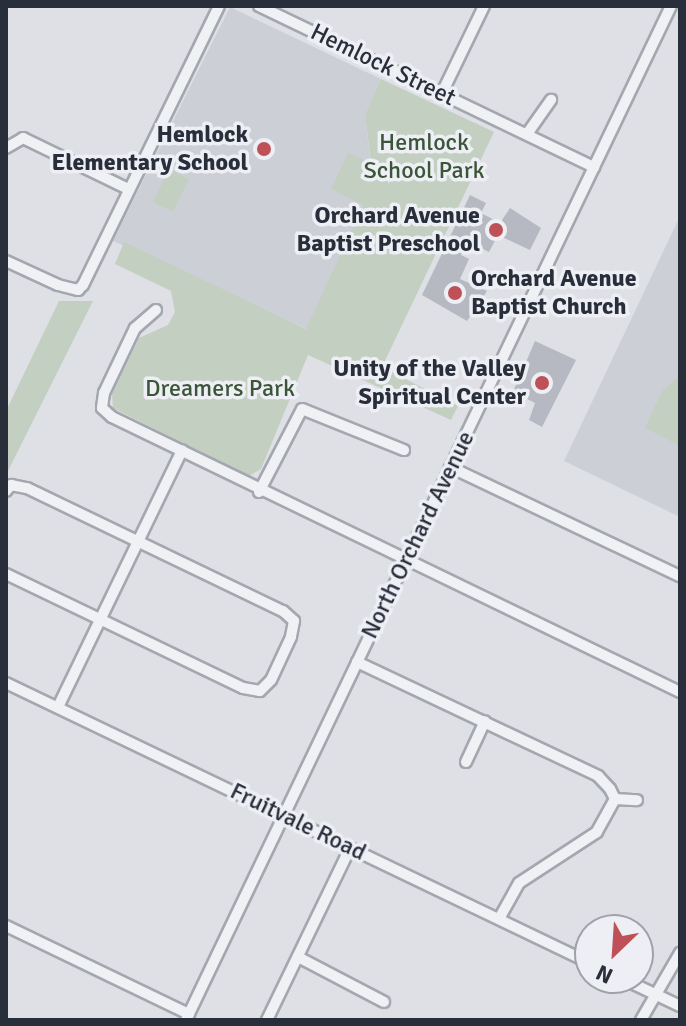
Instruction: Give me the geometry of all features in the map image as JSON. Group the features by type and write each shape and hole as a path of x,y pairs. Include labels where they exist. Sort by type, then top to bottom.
{"street":[{"path":"6,277 9,262 78,290 219,6"},
{"name":"Hemlock Street","path":"259,6 594,167"},
{"path":"442,93 484,6"},
{"name":"North Orchard Avenue","path":"188,1017 671,6"},
{"path":"527,134 551,100"},
{"path":"6,148 23,138 128,189"},
{"path":"156,310 135,328 102,408 259,492 680,692"},
{"path":"259,492 302,409 404,450"},
{"path":"58,707 182,450"},
{"path":"450,467 680,576"},
{"path":"6,491 11,485 27,488 135,545 294,621 271,680 260,691 243,688 98,623 6,574"},
{"path":"357,662 598,776 615,799"},
{"name":"Fruitvale Road","path":"6,683 574,955"},
{"path":"466,762 485,721"},
{"path":"615,799 637,800"},
{"path":"499,919 519,883 597,832 615,799"},
{"path":"267,1020 350,848"},
{"path":"6,926 188,1017"},
{"path":"641,1020 680,953"},
{"path":"298,957 384,1002"},
{"path":"654,994 680,1006"}],"shaded area":[{"name":"Hemlock Elementary School","path":"230,7 381,79 365,114 373,183 307,329 113,241"},
{"path":"680,216 680,517 564,461"}],"green space":[{"path":"381,79 494,132 382,367 458,406 451,420 308,355 261,469 249,476 113,408 112,394 139,338 168,325 175,312 171,291 115,264 124,242 306,329 363,205 331,189 348,153 371,163 365,114"},
{"path":"169,169 189,179 173,212 153,202"},
{"path":"59,301 93,301 6,475 6,411"},
{"path":"680,375 680,446 645,428 662,391"}],"building":[{"name":"Orchard Avenue Baptist Preschool","path":"470,195 486,203 481,213 500,223 510,208 541,228 530,250 498,235 489,252 467,241 461,255 469,259 460,279 487,291 467,321 422,295"},
{"name":"Unity of the Valley Spiritual Center","path":"535,341 576,360 542,427 529,420 535,403 513,392"}],"place":[{"name":"Hemlock Elementary School","path":"264,149"},
{"name":"Orchard Avenue Baptist Preschool","path":"496,230"},
{"name":"Orchard Avenue Baptist Church","path":"455,293"},
{"name":"Unity of the Valley Spiritual Center","path":"542,383"}],"park label":[{"name":"Hemlock School Park","path":"424,157"},
{"name":"Dreamers Park","path":"220,389"}]}
